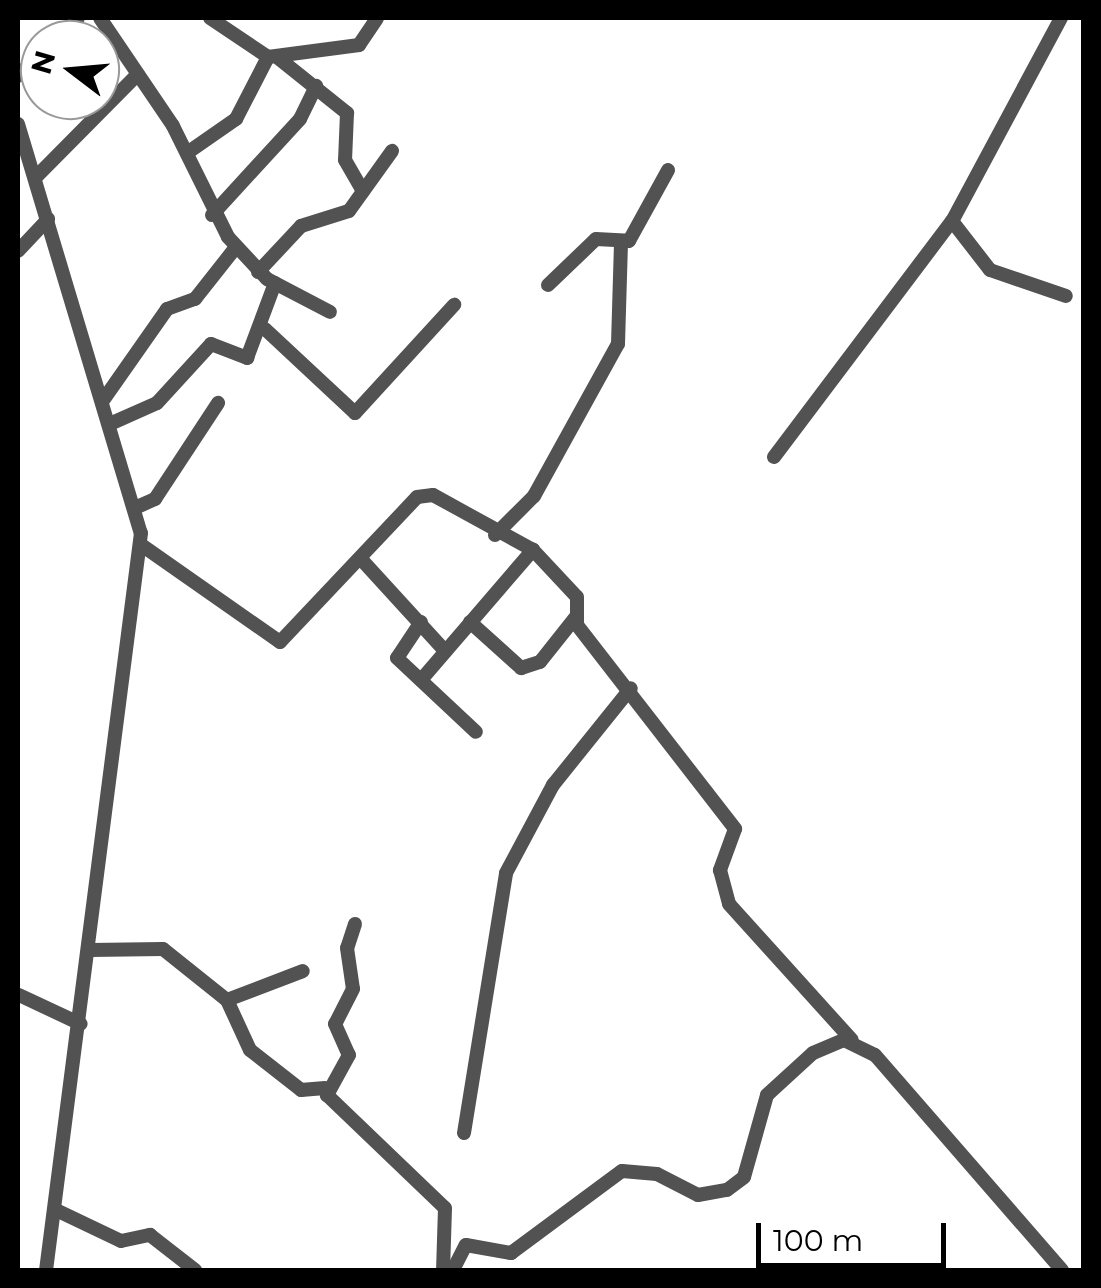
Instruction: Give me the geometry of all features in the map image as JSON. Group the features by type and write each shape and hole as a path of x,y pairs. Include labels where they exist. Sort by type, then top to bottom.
{"street":[{"path":"100,18 187,153 212,215 236,247 258,272 330,312"},
{"path":"210,18 316,86 347,113 345,160 363,191"},
{"path":"273,57 359,45 377,18"},
{"path":"774,456 952,220 1061,18"},
{"path":"187,153 236,119 273,57"},
{"path":"35,178 138,74"},
{"path":"212,215 292,128 316,86"},
{"path":"18,124 137,507 140,544 81,1024 46,1270"},
{"path":"258,272 290,234 348,211 392,151"},
{"path":"548,285 596,239 621,242 635,235 668,170"},
{"path":"18,251 48,219"},
{"path":"952,220 990,270 1066,296"},
{"path":"494,535 534,496 618,344 621,242"},
{"path":"104,399 167,309 195,299 236,247"},
{"path":"112,423 157,404 206,346 247,358 264,329 275,283"},
{"path":"264,329 355,413 454,306"},
{"path":"137,507 155,499 218,403"},
{"path":"140,544 280,642 426,494 494,535 533,550 577,597 575,618 540,662 521,668 470,622"},
{"path":"421,680 533,550"},
{"path":"362,560 445,651"},
{"path":"575,618 735,829 720,870 729,904 852,1040 875,1056 1062,1270"},
{"path":"421,622 396,652 476,732"},
{"path":"464,1133 506,873 553,785 631,688"},
{"path":"90,950 155,946 228,1000 250,1050 301,1090 325,1088 349,1055 336,1024 354,989 347,948 355,924"},
{"path":"228,1000 304,972"},
{"path":"19,995 81,1024"},
{"path":"453,1270 466,1244 512,1252 622,1171 657,1174 698,1194 727,1190 744,1177 767,1094 812,1053 852,1040"},
{"path":"325,1088 445,1208 443,1270"},
{"path":"56,1210 121,1241 150,1235 195,1270"}]}
